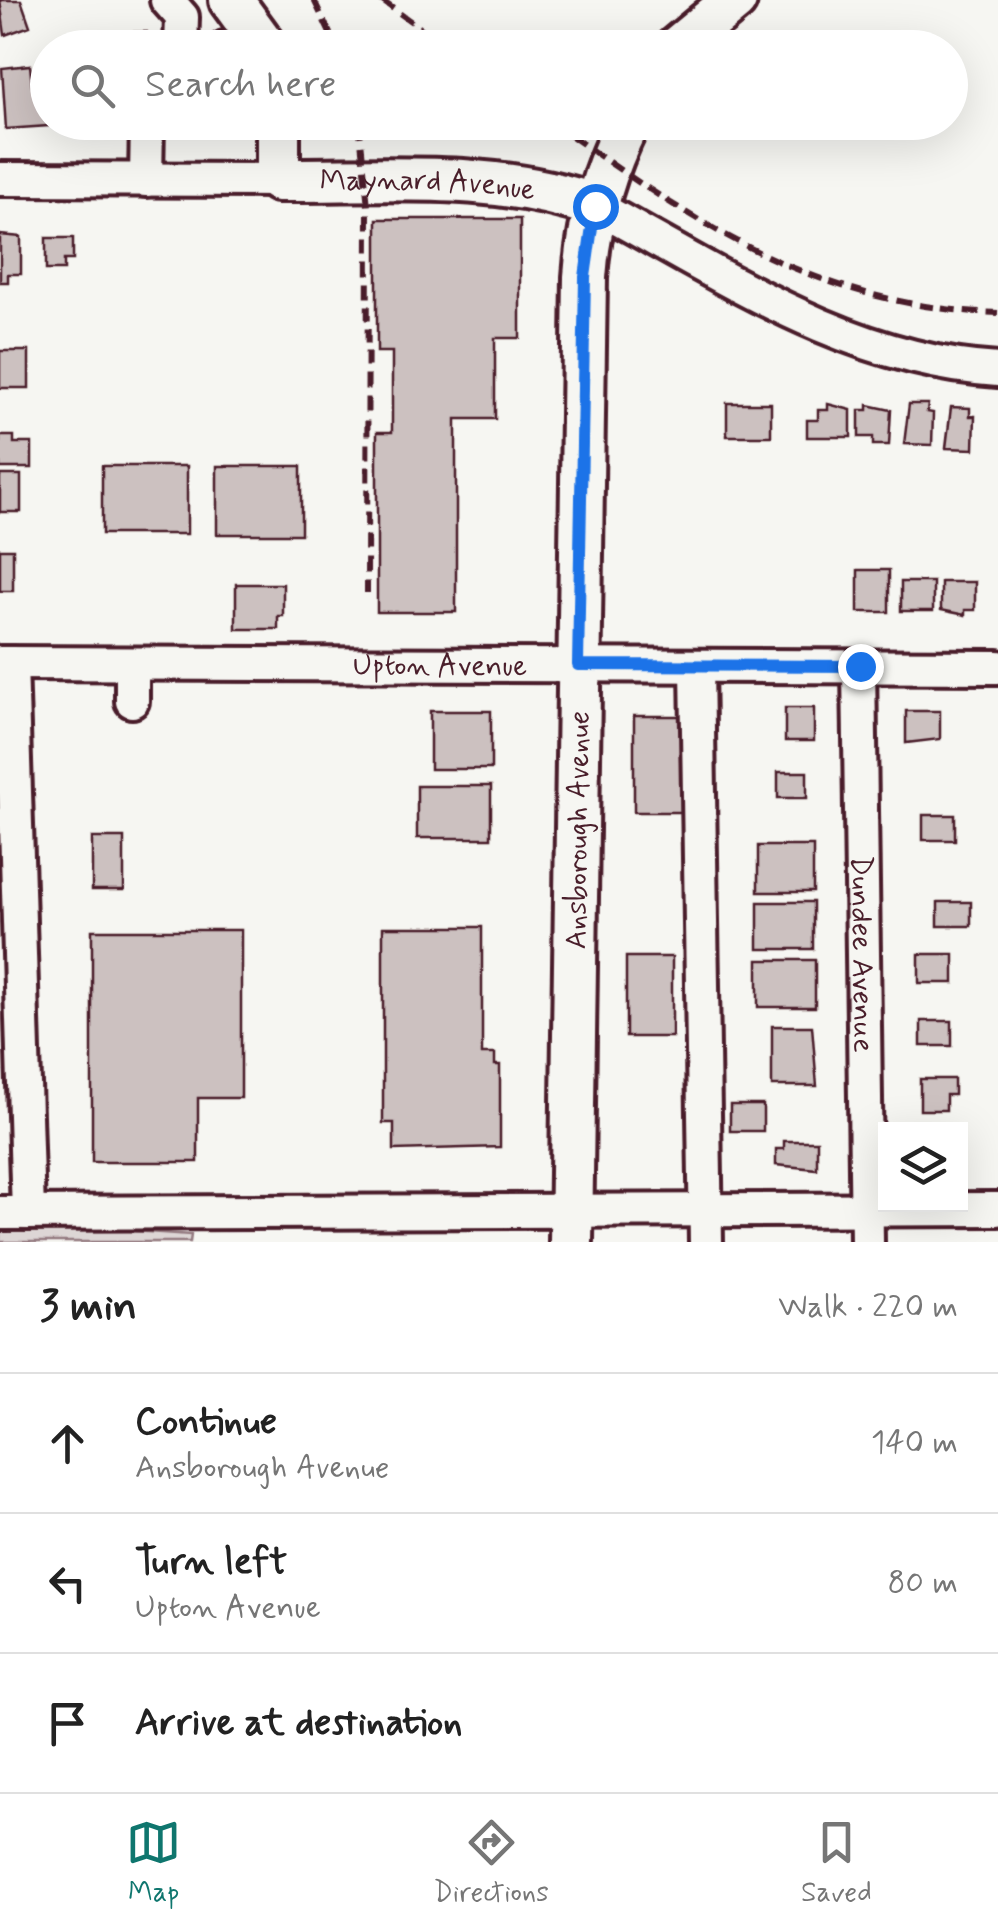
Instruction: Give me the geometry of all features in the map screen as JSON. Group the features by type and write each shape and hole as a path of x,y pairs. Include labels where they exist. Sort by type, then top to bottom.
{"main road":[{"path":"231,0 244,30"},
{"path":"683,30 697,0"},
{"path":"698,30 735,0"},
{"path":"278,140 278,180"},
{"name":"Ansborough Avenue","path":"571,1226 585,277 595,206 619,140"},
{"name":"Maynard Avenue","path":"278,180 472,181 546,191 595,206"}],"street":[{"path":"167,0 182,17 181,30"},
{"path":"146,140 146,180"},
{"name":"Maynard Avenue","path":"0,180 278,180"},
{"name":"Maynard Avenue","path":"595,206 734,285 841,334 916,356 998,370"},
{"path":"6,664 14,1213 571,1226 867,1226 998,1209"},
{"name":"Upton Avenue","path":"6,664 998,667"},
{"path":"132,664 132,701"},
{"path":"698,666 706,1226"},
{"name":"Dundee Avenue","path":"860,666 867,1226"}],"shaded area":[{"path":"0,1222 191,1235 190,1242 0,1242"}],"building":[{"path":"0,0 21,0 30,26 5,35"},
{"path":"30,65 30,127 6,129 2,68"},
{"path":"377,219 520,219 520,338 495,338 495,419 456,419 456,612 377,612 377,432 392,432 392,352 377,352"},
{"path":"0,235 21,237 21,274 8,274 8,282 0,282"},
{"path":"46,238 73,238 73,260 64,260 64,270 46,270"},
{"path":"0,351 29,351 29,388 0,388"},
{"path":"727,403 771,403 771,436 727,436"},
{"path":"828,404 851,410 851,437 807,437 807,420 818,420 818,410 828,410"},
{"path":"909,404 928,404 927,412 933,413 932,445 904,444"},
{"path":"868,405 891,410 889,445 873,445 873,437 859,437 859,410 868,410"},
{"path":"951,407 970,408 970,416 975,416 974,449 946,448"},
{"path":"0,436 14,436 14,443 32,443 32,468 0,468"},
{"path":"102,466 187,466 187,534 102,534"},
{"path":"217,466 301,466 301,534 217,534"},
{"path":"0,475 21,475 21,512 0,512"},
{"path":"0,549 13,549 13,591 0,591"},
{"path":"858,570 889,570 889,612 858,612"},
{"path":"901,582 933,582 933,611 901,611"},
{"path":"941,582 975,582 975,610 965,610 965,615 941,610"},
{"path":"236,584 283,584 283,616 278,616 278,629 236,629"},
{"path":"785,708 814,708 814,741 785,741"},
{"path":"430,711 491,711 491,769 430,769"},
{"path":"906,711 940,711 940,739 906,743"},
{"path":"634,716 682,716 682,812 634,812"},
{"path":"778,772 807,772 807,798 778,798"},
{"path":"417,786 491,786 491,838 417,838"},
{"path":"923,815 955,815 955,840 923,840"},
{"path":"92,838 124,838 124,890 92,890"},
{"path":"758,846 813,846 813,892 758,892"},
{"path":"758,902 813,902 813,949 758,949"},
{"path":"938,902 971,902 971,926 938,926"},
{"path":"383,927 482,927 482,1054 495,1054 495,1065 500,1065 500,1147 394,1150 394,1123 383,1123"},
{"path":"92,930 241,930 241,1098 198,1098 198,1162 92,1162"},
{"path":"919,954 954,954 954,983 919,983"},
{"path":"626,957 672,957 672,1037 626,1037"},
{"path":"758,960 815,960 815,1007 758,1007"},
{"path":"921,1021 952,1021 952,1046 921,1046"},
{"path":"772,1026 812,1026 817,1086 772,1086"},
{"path":"920,1079 954,1079 954,1095 946,1095 946,1110 920,1110"},
{"path":"730,1105 763,1105 763,1131 730,1131"},
{"path":"784,1141 817,1141 817,1169 776,1165 776,1149 784,1149"}],"railway":[{"path":"314,0 328,30"},
{"path":"381,0 423,30"},
{"path":"361,140 368,206 367,593"},
{"path":"577,140 708,225 815,277 873,295 933,307 998,313"}],"route":[{"path":"595,206 585,277 578,665 860,666"}]}
